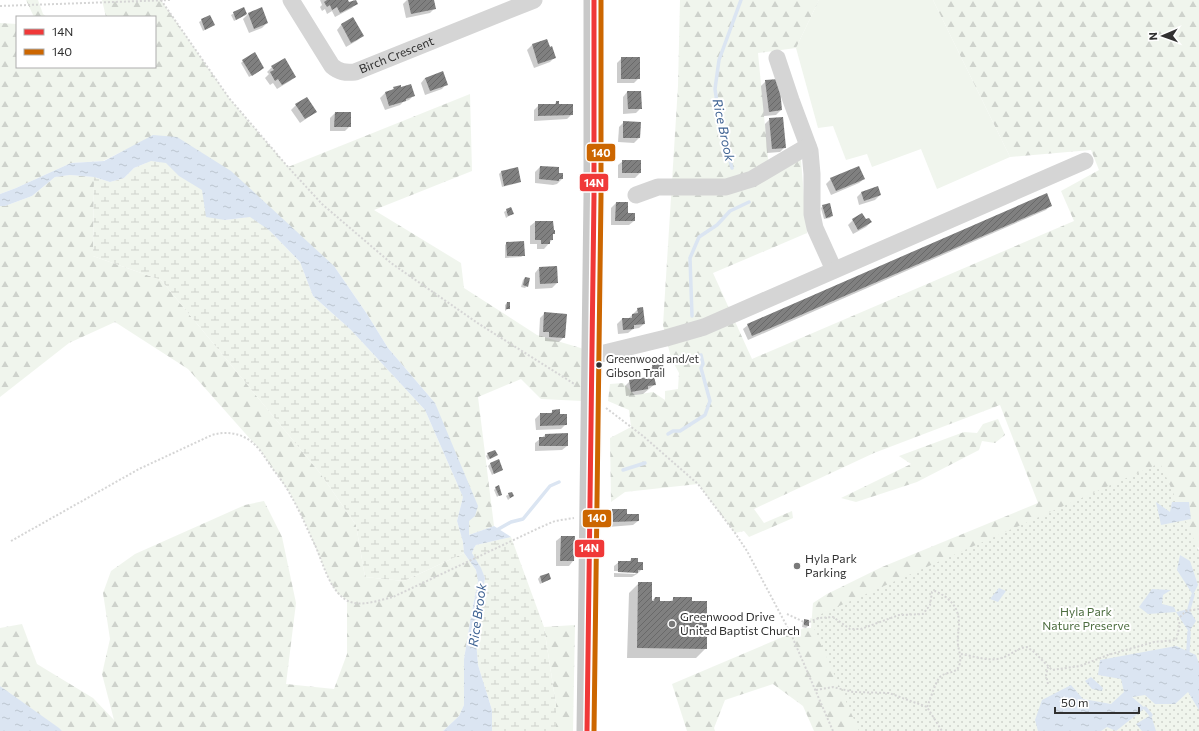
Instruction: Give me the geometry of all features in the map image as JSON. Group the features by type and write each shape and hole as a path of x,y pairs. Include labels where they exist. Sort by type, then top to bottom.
{"main road":[{"path":"586,731 594,196 594,0"}],"street":[{"name":"Birch Crescent","path":"291,0 332,66 338,71 347,73 355,72 534,0"},
{"path":"777,58 810,151 812,174 812,214 815,228 834,270"},
{"path":"636,195 658,187 726,187 752,179 808,146"},
{"path":"592,356 704,327 1085,161"}],"path":[{"path":"161,0 229,98 322,204 391,263 479,324 576,385"},
{"path":"0,6 170,0"},
{"path":"602,405 643,436 698,484 747,551 791,634 833,731"},
{"path":"11,541 139,469 212,435 222,432 234,433 244,437 260,450 291,495 306,525 331,584 338,594 356,604 393,597 555,521 590,518"},
{"path":"809,622 819,618 833,617 850,629 861,629 899,615 923,614 930,605 932,592 935,591 943,594 956,607 960,621 958,645 961,654 959,667 953,672 947,673 940,677 927,707"},
{"path":"961,654 987,659 998,659 1005,657 1020,647 1027,647 1052,670 1080,666 1108,655 1154,642 1176,640 1180,625 1178,619 1186,611 1199,609"},
{"path":"787,614 804,622"},
{"path":"1048,667 1046,675 1048,684"},
{"path":"816,690 833,687 853,692 889,693 927,707 942,731"}],"green space":[{"path":"26,0 38,0 43,14 46,16 34,16"},
{"path":"102,0 161,0 229,98 288,167 470,94 472,171 374,210 461,263 464,288 537,335 584,349 582,401 541,399 521,379 478,397 494,526 469,535 469,521 435,403 388,348 334,266 123,151 103,161 71,163 0,194 0,23 16,24 16,68 156,68 156,16 106,16"},
{"path":"680,0 819,0 796,48 758,53 769,168 801,160 807,233 713,273 752,359 1074,221 1061,191 1099,170 1091,150 1010,157 933,0 1199,0 1199,548 1196,546 1199,552 1013,731 814,731 803,706 773,684 725,700 714,728 715,731 687,731 672,684 804,628 811,628 813,603 827,594 882,567 1038,503 1000,405 874,453 754,509 764,523 792,511 793,518 749,537 744,531 735,533 698,484 625,492 611,502 610,438 631,427 629,410 608,401 610,384 623,383 635,395 653,392 665,400 665,391 678,389 679,373 671,358 663,325 678,86"},
{"path":"819,0 933,0 1010,157 937,189 921,149 872,167 867,154 846,160 833,126 818,128 796,48"},
{"path":"151,161 166,163 179,176 202,190 225,220 250,217 269,230 300,262 313,296 351,330 425,410 463,497 457,521 463,542 464,553 404,581 365,577 356,525 320,473 161,280 93,256 94,177 110,182 124,178 134,168"},
{"path":"70,175 94,177 93,256 161,280 320,473 356,525 365,577 404,581 464,553 476,570 478,581 464,659 464,705 459,716 443,731 62,731 0,686 0,628 22,624 37,664 93,698 114,720 102,674 110,639 103,593 111,571 135,554 245,505 264,501 282,537 296,603 286,684 334,689 347,654 347,600 338,594 331,584 306,525 291,495 260,450 188,369 115,322 69,343 0,397 0,206 5,206 32,196 55,177"},
{"path":"998,419 1005,435 995,443 982,441 979,450 917,482 856,502 841,498 911,464 899,456 964,432 977,433 983,424"},
{"name":"Hyla Park Nature Preserve","path":"1160,463 1199,551 1199,731 859,731 810,619"},
{"path":"511,537 544,627 556,705 556,731 492,731 492,710 478,665 476,640 485,578 472,553 476,545"},
{"path":"575,625 573,731 556,731 556,705 544,627"}],"water":[{"path":"153,135 177,137 231,171 334,266 388,348 435,403 478,506 475,516 469,521 469,535 494,526 511,537 476,545 472,553 485,578 476,640 478,665 492,710 492,731 443,731 459,716 464,705 464,659 478,581 476,570 464,553 463,542 457,521 463,497 425,410 351,330 313,296 300,262 269,230 250,217 225,220 206,217 202,190 179,176 166,163 151,161 134,168 124,178 110,182 94,177 70,175 55,177 32,196 5,206 0,206 0,194 71,163 104,161"},
{"path":"1156,502 1170,512 1172,502 1189,502 1191,519 1161,525"},
{"path":"1180,555 1190,561 1198,585 1193,595 1177,570"},
{"path":"999,588 1006,591 998,602 990,599"},
{"path":"1152,589 1171,590 1163,595 1162,604 1174,607 1176,612 1148,614 1139,607"},
{"path":"1189,609 1196,621 1189,632 1176,612"},
{"path":"1176,646 1196,655 1199,664 1199,710 1188,692 1175,704 1155,704 1145,695 1132,697 1145,708 1116,731 1107,727 1101,731 1038,731 1035,720 1042,700 1071,685 1083,699 1111,704 1124,692 1121,679 1098,675 1100,660"},
{"path":"1091,677 1103,688 1102,691 1092,689 1085,681"},
{"path":"0,686 59,728 62,731 0,731"},
{"path":"1151,715 1156,731 1142,731 1136,724"}],"building":[{"path":"327,0 348,0 349,2 356,0 358,4 340,13 337,7 332,10 330,5 327,7 324,2"},
{"path":"408,0 434,0 436,9 411,14"},
{"path":"244,7 247,14 236,20 233,12"},
{"path":"262,7 268,23 254,29 248,13"},
{"path":"210,15 215,25 205,30 201,19"},
{"path":"353,17 364,36 351,43 341,24"},
{"path":"547,39 550,47 552,46 556,58 538,64 532,44"},
{"path":"255,52 264,68 252,76 242,60"},
{"path":"621,57 640,57 640,79 621,79"},
{"path":"285,58 296,77 282,85 278,79 275,81 270,72 274,70 271,66"},
{"path":"443,71 448,85 430,91 425,78"},
{"path":"779,79 782,110 769,112 765,80"},
{"path":"411,84 415,96 406,99 406,101 389,106 385,92 394,89 393,87 401,85 401,87"},
{"path":"627,91 641,91 642,109 628,109"},
{"path":"307,97 317,112 305,119 295,104"},
{"path":"556,101 559,101 559,104 573,104 573,115 538,116 538,104 556,104"},
{"path":"335,112 351,112 351,127 334,127"},
{"path":"783,117 786,148 772,149 769,118"},
{"path":"623,121 641,122 640,138 623,138"},
{"path":"622,160 641,160 641,173 622,173"},
{"path":"540,166 559,167 559,173 563,173 563,179 559,179 559,181 539,179"},
{"path":"859,166 865,179 836,191 830,178"},
{"path":"518,167 521,182 504,186 501,171"},
{"path":"878,186 881,195 864,201 861,192"},
{"path":"1047,193 1052,206 752,336 747,324"},
{"path":"616,202 628,202 628,213 635,213 635,221 615,221"},
{"path":"830,203 833,216 826,218 822,205"},
{"path":"511,207 514,214 508,216 506,209"},
{"path":"862,213 866,219 869,218 872,222 858,230 852,219"},
{"path":"535,221 553,221 555,234 553,234 553,240 550,240 550,244 541,244 541,240 535,240"},
{"path":"524,241 525,256 507,256 506,242"},
{"path":"557,266 558,283 540,284 539,267"},
{"path":"525,277 530,278 528,287 523,285"},
{"path":"507,302 510,302 510,309 506,309"},
{"path":"643,307 645,324 634,325 634,329 623,330 622,318 632,318 632,314 638,313 637,308"},
{"path":"544,312 567,314 565,338 549,337 549,332 543,332"},
{"path":"663,364 664,373 653,375 652,365"},
{"path":"654,376 656,385 648,386 648,389 631,392 629,380"},
{"path":"560,409 560,414 567,414 567,425 540,426 540,413 552,413 552,410"},
{"path":"568,433 568,446 539,446 539,437 545,437 545,434"},
{"path":"495,450 498,455 490,459 487,453"},
{"path":"499,459 503,470 494,474 490,463"},
{"path":"499,485 502,495 499,496 495,487"},
{"path":"512,492 514,496 510,498 508,493"},
{"path":"612,509 627,509 627,514 639,514 639,521 613,522"},
{"path":"561,536 575,536 574,561 560,561"},
{"path":"631,558 638,558 638,562 643,562 643,570 638,570 638,573 618,572 618,561 631,561"},
{"path":"549,573 551,579 542,583 540,576"},
{"name":"Greenwood Drive United Baptist Church","path":"638,582 652,582 652,601 654,601 655,597 660,597 660,601 673,601 673,597 692,597 692,601 707,601 707,649 637,648"},
{"path":"804,619 809,620 809,626 804,625"}],"waterway":[{"name":"Rice Brook","path":"732,168 720,124 715,89 719,60 741,0"},
{"name":"Rice Brook","path":"692,316 690,258 699,237 717,225 730,211 749,202"},
{"name":"Rice Brook","path":"668,434 673,431 680,431 705,415 710,401 701,368 703,364 701,355"},
{"name":"Rice Brook","path":"623,470 645,463"},
{"name":"Rice Brook","path":"495,531 511,522 523,519 550,486 559,482"},
{"path":"1189,609 1193,595"},
{"path":"1188,651 1189,632"},
{"path":"1145,708 1151,715"}],"transit line":[{"name":"14N","path":"587,731 594,196 594,0"},
{"name":"140","path":"594,731 601,196 601,0"}],"place":[{"name":"Greenwood and/et Gibson Trail","path":"599,365"},
{"name":"Hyla Park Parking","path":"797,566"},
{"name":"Greenwood Drive United Baptist Church","path":"672,624"}]}
